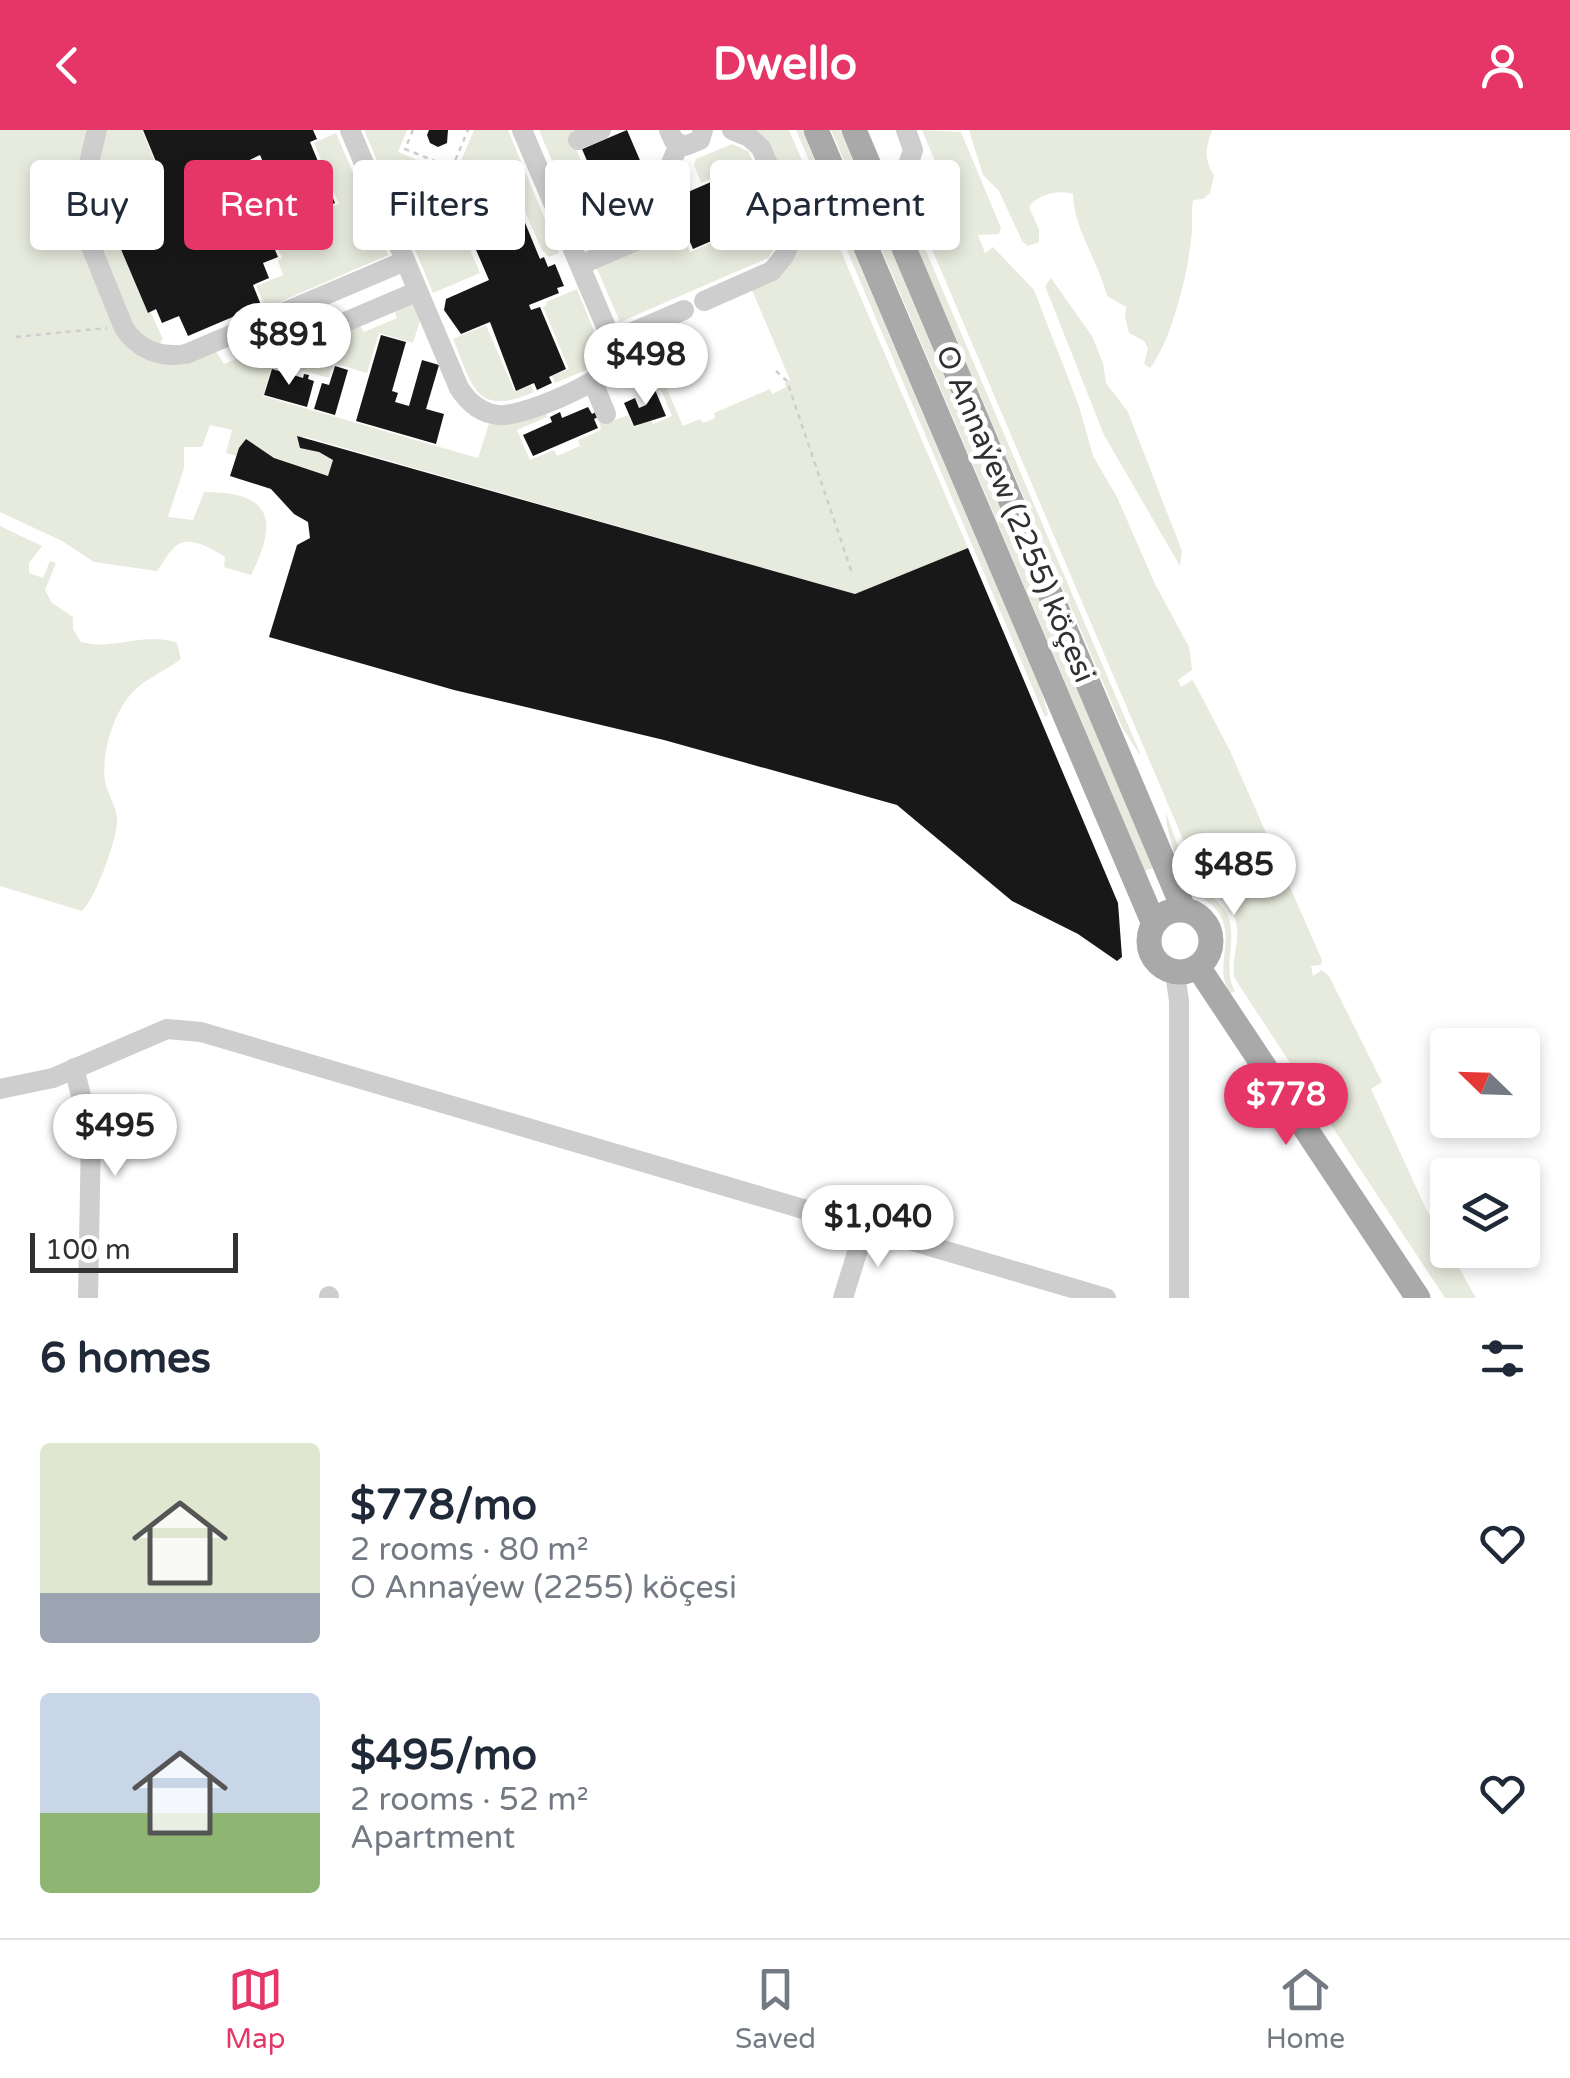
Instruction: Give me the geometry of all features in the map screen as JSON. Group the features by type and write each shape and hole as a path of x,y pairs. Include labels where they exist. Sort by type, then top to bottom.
{"main road":[{"name":"O Annaýew (2255) köçesi","path":"816,130 1154,924"},
{"name":"O Annaýew (2255) köçesi","path":"854,130 1184,910"},
{"path":"1187,970 1211,950 1210,932 1200,917 1184,910 1167,913 1154,924 1148,944 1151,954 1157,963 1187,970 1418,1298"}],"street":[{"path":"97,130 76,212 124,326 134,341 146,349 179,356 405,261"},
{"path":"350,130 363,160"},
{"path":"400,250 459,388 476,407 499,416 512,415 609,372 614,364 612,341 522,130"},
{"path":"578,140 601,130"},
{"path":"674,137 695,143 703,130"},
{"path":"704,301 772,270 791,240 789,213 761,148 732,130"},
{"path":"906,130 913,150 910,160"},
{"path":"580,265 615,250"},
{"path":"283,313 296,343 418,291"},
{"path":"612,341 684,310"},
{"path":"593,382 606,414"},
{"path":"1179,1298 1179,1001 1187,970"},
{"path":"0,1090 52,1078 166,1029 201,1032 1106,1298"},
{"path":"74,1068 91,1135 88,1298"},
{"path":"843,1298 865,1227"}],"path":[{"path":"412,130 405,149 452,168 468,130"},
{"path":"16,337 124,326"},
{"path":"776,371 787,381 852,573"}],"shaded area":[{"path":"0,130 90,130 81,160 30,160 30,250 93,250 126,344 215,350 224,364 256,351 253,334 276,324 282,326 297,360 344,341 341,332 359,324 364,332 397,318 394,309 413,302 420,320 413,343 379,333 367,373 333,363 329,378 273,362 263,396 478,458 489,424 501,425 544,410 547,417 517,430 530,460 554,450 557,456 580,446 578,440 601,430 602,420 605,424 628,415 634,427 672,416 639,339 644,336 683,426 700,419 703,423 715,418 714,413 770,389 772,394 786,387 790,380 752,290 796,250 840,250 968,548 855,594 306,437 297,437 333,460 328,476 274,458 246,440 237,456 226,453 232,430 210,425 202,447 184,447 184,468 168,517 193,520 204,492 226,493 256,503 266,524 251,575 224,567 225,557 191,542 178,545 157,571 94,562 62,541 0,512"},
{"path":"103,130 142,130 154,160 96,160"},
{"path":"364,130 407,130 398,152 418,160 377,160"},
{"path":"474,130 508,130 520,160 461,160"},
{"path":"539,130 585,130 571,137 581,160 552,160"},
{"path":"752,130 789,130 802,160 763,160"},
{"path":"796,130 802,130 815,160 809,160"},
{"path":"831,130 840,130 853,160 844,160"},
{"path":"922,130 961,132 1001,228 999,234 978,235 985,253 993,247 1034,290 1079,406 1093,456 1117,497 1155,584 1189,647 1192,670 1178,680 1181,687 1194,682 1230,751 1322,960 1321,965 1311,966 1313,976 1322,970 1329,976 1382,1082 1371,1089 1430,1216 1430,1268 1459,1268 1476,1298 1445,1298 1235,979 1237,929 1233,914 1196,870 932,250 960,250 960,160 935,160"},
{"path":"969,130 1212,130 1207,153 1214,175 1210,193 1193,200 1192,234 1182,288 1165,342 1150,368 1144,364 1148,348 1144,341 1129,333 1126,307 1107,296 1077,220 1073,194 1048,194 1032,203 1029,207 1039,229 1039,242 1028,246 999,191 983,175"},
{"path":"336,133 353,173 353,250 386,250 388,255 266,308 256,286 283,275 279,250 333,250 333,207 339,204 333,189 333,160 321,160 314,143"},
{"path":"732,144 748,151 752,160 710,160 710,179 701,183 694,165 696,159"},
{"path":"525,171 545,219 545,250 559,253 549,257 542,250 525,212"},
{"path":"710,243 710,250 772,250 768,258 620,322 595,264 628,250 690,252"},
{"path":"100,250 121,250 163,339 159,344 138,336"},
{"path":"415,250 470,250 480,273 433,293"},
{"path":"847,250 853,250 1042,693 1048,715 1045,717"},
{"path":"882,250 891,250 1153,868 1145,871"},
{"path":"918,250 926,250 1139,754 1122,727"},
{"path":"1051,278 1092,336 1106,383 1128,412 1182,551 1180,566 1104,435 1045,286"},
{"path":"577,289 604,356 600,364 555,383 552,376 569,369 543,307 546,302"},
{"path":"486,325 515,392 531,385 534,392 499,401 479,393 453,339"},
{"path":"0,526 42,546 29,563 29,573 43,578 50,561 56,563 45,590 52,603 73,617 73,629 81,642 165,640 177,643 181,659 136,688 114,723 104,771 117,827 99,881 82,911 0,886"},
{"path":"1166,813 1193,878 1227,914 1231,982 1235,991 1230,994 1224,974 1226,938 1222,919 1184,874 1171,843"}],"building":[{"path":"143,130 313,130 317,139 310,142 317,160 262,160 260,155 250,160 184,160 184,250 275,250 278,257 263,263 269,278 253,285 261,305 188,336 179,316 162,323 156,309 148,313 121,250 164,250 164,160 155,160"},
{"path":"429,130 448,130 447,143 438,147 430,143"},
{"path":"627,130 640,160 587,160 582,149"},
{"path":"710,182 710,242 693,249 690,191"},
{"path":"525,223 540,259 544,257 548,267 555,264 564,286 557,288 559,293 529,305 531,310 540,307 566,369 549,377 552,383 537,390 534,383 516,391 490,322 461,334 444,310 446,299 489,280 476,250 525,250"},
{"path":"381,335 406,342 392,391 398,393 395,402 409,406 422,360 439,365 426,409 444,414 436,444 356,421"},
{"path":"335,366 348,370 335,415 314,409 322,383 329,385"},
{"path":"272,369 285,373 286,369 291,370 290,374 303,378 304,374 309,375 308,379 314,381 307,407 264,395"},
{"path":"653,385 666,416 634,426 624,403 635,398 639,408 646,405 640,390"},
{"path":"588,407 592,414 596,412 598,428 533,456 523,435 552,422 550,417 560,412 562,418"},
{"path":"297,436 855,594 968,548 1118,903 1122,957 1117,961 1078,934 1012,901 897,805 664,740 454,690 269,637 297,545 310,538 308,522 294,514 271,489 230,476 246,439 274,458 328,476 333,460 300,448"}]}
